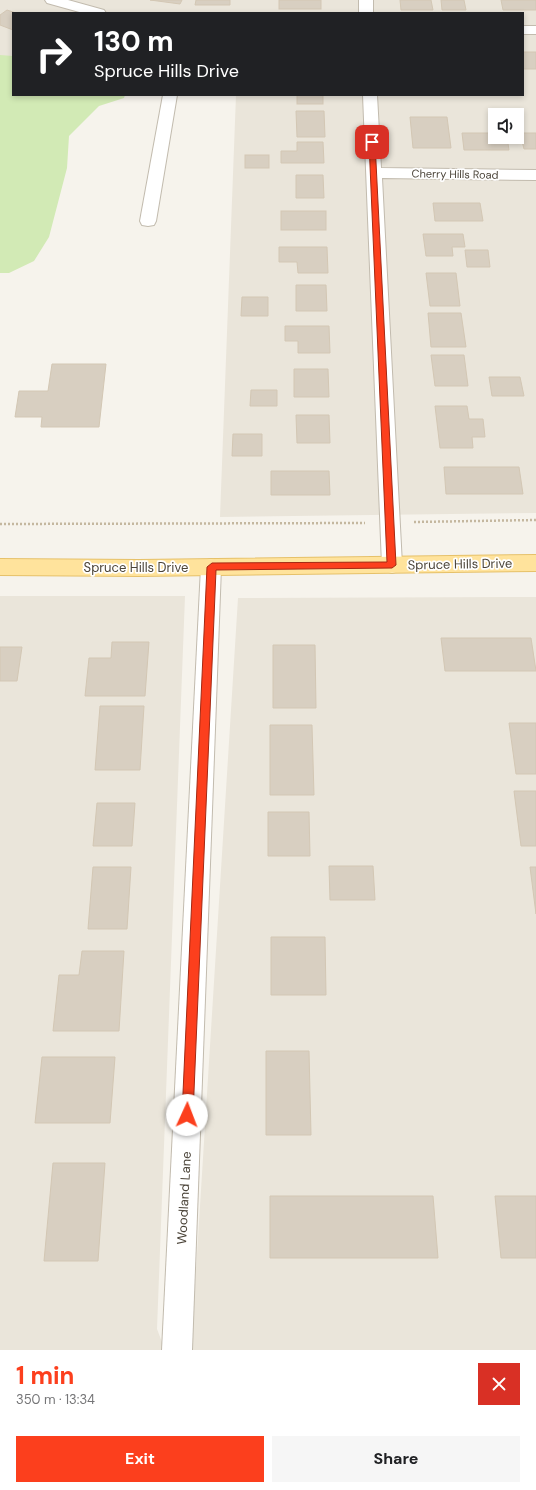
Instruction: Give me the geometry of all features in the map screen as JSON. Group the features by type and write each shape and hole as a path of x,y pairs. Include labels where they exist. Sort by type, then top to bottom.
{"main road":[{"name":"Spruce Hills Drive","path":"0,567 212,567 536,563"}],"street":[{"path":"52,0 93,11 99,0"},
{"path":"366,0 366,12"},
{"path":"524,30 536,30"},
{"path":"148,221 170,96"},
{"path":"370,96 392,565"},
{"name":"Cherry Hills Road","path":"373,173 536,176"},
{"name":"Woodland Lane","path":"177,1350 212,567"}],"path":[{"path":"0,524 536,520"}],"shaded area":[{"path":"0,0 536,0 536,513 220,517 236,96 524,96 524,12 12,12 12,65 0,65"},
{"path":"0,596 185,596 157,1329 165,1350 0,1350"},
{"path":"536,597 536,1350 191,1350 238,598"}],"green space":[{"path":"0,55 12,56 12,96 125,96 124,98 99,106 69,136 67,168 49,237 34,261 9,273 0,273"}],"building":[{"path":"150,0 182,0 180,4"},
{"path":"196,0 230,0 230,5 195,5"},
{"path":"279,0 321,0 321,9 279,9"},
{"path":"400,0 431,0 433,10 401,10"},
{"path":"441,0 464,0 466,10 442,10"},
{"path":"501,0 536,0 536,10 503,10"},
{"path":"7,10 13,12 12,30 0,25 0,15"},
{"path":"524,52 536,52 536,69 524,69"},
{"path":"297,96 323,96 323,104 297,104"},
{"path":"296,111 324,111 325,137 297,137"},
{"path":"410,117 447,117 451,148 413,148"},
{"path":"462,133 488,133 488,144 508,144 509,150 464,150"},
{"path":"524,133 536,133 536,149 524,149 523,144 524,144"},
{"path":"297,142 323,142 324,163 281,163 281,151 297,151"},
{"path":"245,155 269,155 269,168 245,168"},
{"path":"296,175 323,175 324,198 296,198"},
{"path":"433,203 480,203 483,221 435,221"},
{"path":"281,211 326,211 326,230 281,230"},
{"path":"423,234 463,234 465,247 452,247 453,256 426,256"},
{"path":"279,247 327,247 328,273 298,273 297,262 279,262"},
{"path":"465,250 488,250 490,267 467,267"},
{"path":"426,273 456,273 460,306 430,306"},
{"path":"296,285 326,285 327,311 296,311"},
{"path":"242,297 268,297 268,316 241,316"},
{"path":"428,313 461,313 466,347 431,347"},
{"path":"285,326 329,326 330,353 298,353 298,341 285,341"},
{"path":"431,355 464,355 468,386 435,386"},
{"path":"52,364 106,364 99,427 41,427 42,417 15,417 19,391 48,391"},
{"path":"294,369 328,369 329,397 294,397"},
{"path":"489,377 520,377 524,396 492,396"},
{"path":"251,390 277,390 277,406 250,406"},
{"path":"435,406 467,406 469,419 483,419 485,437 472,437 473,448 440,448"},
{"path":"296,415 329,415 330,443 297,443"},
{"path":"233,434 262,434 262,456 232,456"},
{"path":"444,467 519,467 523,494 446,494"},
{"path":"271,471 329,471 330,495 271,495"},
{"path":"441,638 531,638 536,671 445,671"},
{"path":"112,642 149,642 145,696 85,696 89,658 111,658"},
{"path":"273,645 315,645 316,708 273,708"},
{"path":"0,647 22,647 17,681 0,681"},
{"path":"100,706 144,706 140,770 95,770"},
{"path":"509,723 536,723 536,774 516,774"},
{"path":"270,725 312,725 314,795 270,795"},
{"path":"514,791 536,791 536,846 521,846"},
{"path":"97,803 135,803 132,846 93,846"},
{"path":"268,812 309,812 310,856 268,856"},
{"path":"329,866 373,866 375,900 330,900"},
{"path":"93,867 131,867 127,929 88,929"},
{"path":"530,867 536,867 536,914"},
{"path":"271,937 325,937 326,995 271,995"},
{"path":"82,951 124,951 119,1031 53,1031 59,975 79,975"},
{"path":"266,1051 309,1051 311,1135 266,1135"},
{"path":"42,1057 115,1057 110,1123 35,1123"},
{"path":"53,1163 105,1163 98,1261 44,1261"},
{"path":"270,1196 433,1196 438,1258 270,1258"},
{"path":"495,1196 536,1196 536,1258 501,1258"}],"route":[{"path":"187,1115 212,567 392,565 372,142"}]}
